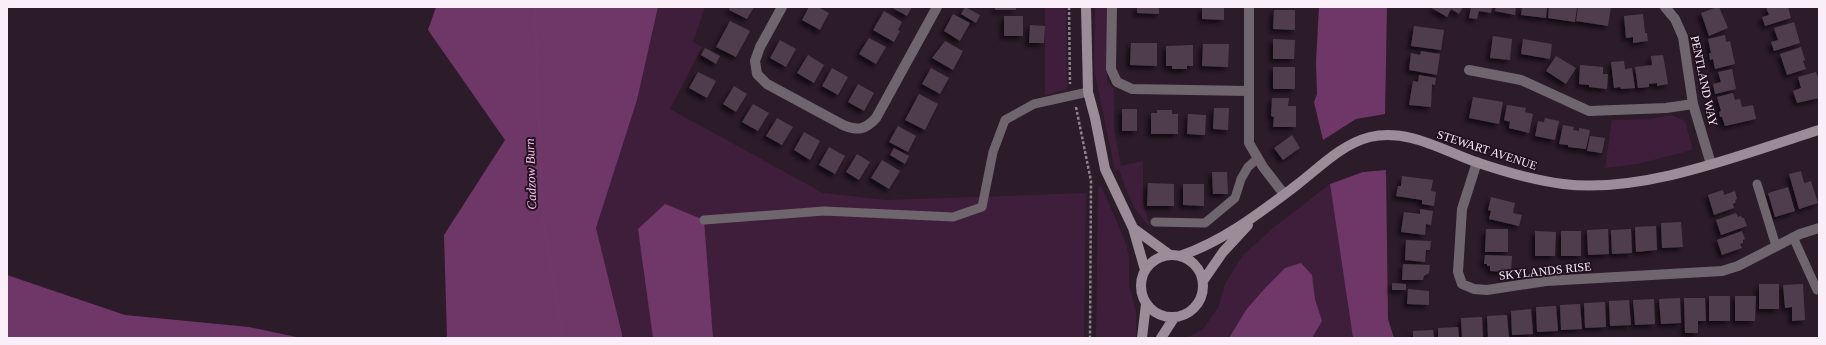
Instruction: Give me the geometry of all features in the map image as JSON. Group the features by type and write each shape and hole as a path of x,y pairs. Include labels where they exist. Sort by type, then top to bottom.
{"street":[{"path":"782,7 760,47 755,61 757,74 767,84 842,125 854,129 862,129 870,125 876,118 937,7"},
{"path":"1086,7 1088,92 1095,118 1105,169 1133,228 1145,270"},
{"path":"1112,7 1111,69 1117,82 1132,89 1248,91"},
{"path":"1249,7 1248,143 1284,194"},
{"name":"PENTLAND WAY","path":"1664,7 1675,19 1683,37 1693,104 1711,164"},
{"path":"1470,70 1521,80 1589,111 1666,108 1693,104"},
{"name":"STEWART AVENUE","path":"1175,255 1199,249 1221,238 1261,212 1349,145 1370,138 1391,134 1413,138 1477,162 1532,180 1596,186 1630,183 1663,177 1711,164 1819,130"},
{"name":"SKYLANDS RISE","path":"1477,162 1462,209 1458,272 1462,284 1474,290 1500,289 1546,281 1722,271 1738,266 1793,238 1819,228"},
{"name":"STEWART AVENUE","path":"1203,281 1223,252 1261,212"},
{"path":"1133,228 1175,255 1189,260 1198,269 1203,281 1201,298 1190,312 1174,318 1153,312 1146,304 1141,293 1140,281 1151,262 1160,257 1175,255"},
{"path":"1142,338 1146,304"},
{"path":"1161,338 1174,318"}],"lane":[{"path":"704,220 824,211 953,217 982,207 993,152 1005,120 1034,104 1073,94 1088,92"},
{"path":"1155,222 1204,223 1235,198 1241,178 1248,167 1258,158"},
{"path":"1757,184 1776,246"},
{"path":"1793,238 1817,290"}],"path":[{"path":"1069,7 1070,82 1091,181 1090,338"}],"shaded area":[{"path":"436,7 658,7 637,100 596,228 623,338 447,338 444,235 505,140 428,30"},
{"path":"658,7 705,7 693,42 702,47 670,109 823,193 887,200 1086,193 1084,338 623,338 596,228 637,100"},
{"path":"1045,7 1066,7 1067,89 1045,95"},
{"path":"1095,7 1108,7 1107,82 1114,89 1114,129 1121,166 1143,161 1143,202 1150,227 1135,207 1119,170 1115,171 1094,69"},
{"path":"1319,7 1387,7 1385,114 1356,119 1323,140 1314,102 1317,94 1316,62"},
{"path":"1672,115 1685,121 1692,150 1638,164 1605,168 1612,120 1650,119"},
{"path":"1386,170 1388,319 1394,338 1353,338 1330,184 1363,172"},
{"path":"1330,184 1353,338 1186,338 1203,329 1218,308 1225,284 1243,255 1273,228"},
{"path":"1101,186 1124,238 1129,255 1129,285 1136,312 1136,338 1096,338 1098,188"},
{"path":"665,204 704,220 713,338 653,338 638,229"},
{"path":"1301,263 1312,275 1315,299 1322,321 1312,338 1229,338 1246,310 1266,287 1285,268"},
{"path":"7,275 125,315 249,327 301,338 7,338"}],"building":[{"path":"730,7 754,7 747,19 729,10"},
{"path":"809,7 818,7 829,13 820,30 802,20"},
{"path":"891,7 912,7 907,16"},
{"path":"965,7 980,15 976,23 961,14"},
{"path":"995,7 1016,7 1016,10 995,10"},
{"path":"1137,7 1159,7 1159,14 1137,13"},
{"path":"1202,7 1224,7 1224,20 1202,19"},
{"path":"1430,7 1463,7 1459,14 1451,9 1447,17"},
{"path":"1471,7 1492,7 1491,13 1479,11 1477,19 1469,18"},
{"path":"1496,7 1516,7 1515,15 1495,11"},
{"path":"1522,7 1547,7 1546,18 1521,15"},
{"path":"1549,7 1577,7 1575,22 1548,18"},
{"path":"1578,7 1611,7 1608,26 1576,21"},
{"path":"1719,7 1728,28 1709,36 1701,13"},
{"path":"1766,7 1788,7 1791,18 1765,26 1762,17 1769,15"},
{"path":"1274,10 1295,10 1295,30 1273,29"},
{"path":"884,11 902,22 898,30 900,31 894,42 873,30"},
{"path":"953,14 970,23 960,41 944,31"},
{"path":"1643,14 1645,33 1647,33 1648,41 1633,43 1633,37 1626,38 1624,16"},
{"path":"1004,16 1023,16 1023,36 1004,36"},
{"path":"730,21 750,31 736,57 716,47"},
{"path":"1794,22 1800,43 1774,51 1771,42 1778,40 1774,28"},
{"path":"1030,25 1045,26 1044,43 1029,43"},
{"path":"1414,26 1444,30 1441,50 1411,46"},
{"path":"1725,35 1726,42 1730,41 1735,64 1715,69 1713,59 1710,60 1709,53 1711,53 1708,39"},
{"path":"1493,36 1512,39 1510,60 1490,58"},
{"path":"869,38 886,47 876,64 859,54"},
{"path":"1273,39 1295,40 1294,59 1273,59"},
{"path":"1523,39 1552,44 1550,59 1521,54"},
{"path":"780,40 796,49 786,67 770,58"},
{"path":"945,41 963,51 953,70 932,58"},
{"path":"1131,43 1157,43 1157,66 1130,65"},
{"path":"1203,44 1229,44 1228,67 1202,66"},
{"path":"1193,45 1193,66 1187,66 1187,69 1172,69 1172,66 1166,66 1166,46"},
{"path":"1801,47 1806,69 1787,75 1780,54"},
{"path":"705,48 720,56 716,64 701,55"},
{"path":"1421,51 1440,54 1437,75 1409,70 1411,53 1420,55"},
{"path":"808,55 824,65 814,83 797,73"},
{"path":"1663,55 1668,84 1657,86 1657,83 1649,84 1649,87 1638,88 1635,67 1652,65 1651,56"},
{"path":"1556,56 1576,68 1566,84 1546,71"},
{"path":"1624,61 1625,69 1632,68 1635,88 1614,88 1611,62"},
{"path":"1580,65 1603,67 1603,74 1608,74 1607,89 1579,84"},
{"path":"1273,67 1295,67 1295,89 1273,89"},
{"path":"832,68 848,77 838,95 822,86"},
{"path":"931,68 949,78 940,94 922,84"},
{"path":"1732,69 1736,89 1715,94 1713,84 1721,82 1718,72"},
{"path":"698,72 716,81 707,98 689,88"},
{"path":"1816,72 1819,80 1819,98 1797,103 1793,91 1801,88 1798,77"},
{"path":"1419,75 1436,78 1435,85 1432,84 1431,107 1409,105 1413,81 1418,82"},
{"path":"858,84 874,93 864,111 848,102"},
{"path":"734,86 747,94 736,112 723,104"},
{"path":"1733,93 1735,100 1740,99 1742,107 1753,105 1756,119 1725,126 1722,117 1720,117 1719,112 1721,111 1717,97"},
{"path":"919,94 938,104 925,130 905,120"},
{"path":"1473,97 1503,102 1499,124 1469,118"},
{"path":"1272,98 1289,98 1288,106 1296,106 1296,127 1273,127 1274,117 1271,116"},
{"path":"753,104 769,113 758,131 742,122"},
{"path":"1507,105 1526,108 1525,112 1533,114 1529,133 1509,128 1510,122 1504,120"},
{"path":"1214,108 1229,108 1228,130 1213,129"},
{"path":"1122,109 1137,109 1137,131 1122,131"},
{"path":"1157,110 1172,110 1172,114 1178,114 1178,134 1151,134 1151,113 1157,113"},
{"path":"1188,114 1206,115 1205,135 1187,134"},
{"path":"777,118 793,127 782,145 766,136"},
{"path":"1545,118 1559,121 1555,140 1535,136 1538,121 1544,122"},
{"path":"1563,125 1574,127 1573,130 1579,131 1579,128 1590,130 1586,149 1568,147 1568,145 1559,144"},
{"path":"898,126 916,136 908,152 889,142"},
{"path":"804,132 820,141 810,160 794,150"},
{"path":"1292,135 1300,148 1283,160 1274,148"},
{"path":"1590,136 1605,138 1602,153 1587,151"},
{"path":"829,147 845,156 835,174 819,165"},
{"path":"894,148 909,156 905,164 890,155"},
{"path":"857,154 870,162 859,180 846,172"},
{"path":"882,160 900,171 889,189 871,178"},
{"path":"1801,171 1804,183 1811,181 1818,203 1799,209 1789,174"},
{"path":"1212,172 1227,172 1228,194 1213,194"},
{"path":"1402,176 1433,180 1431,191 1436,192 1434,206 1422,204 1422,200 1396,196 1398,186 1401,186"},
{"path":"1148,183 1174,184 1174,206 1147,206"},
{"path":"1183,184 1204,184 1204,206 1183,205"},
{"path":"1788,187 1795,211 1775,217 1768,193"},
{"path":"1723,190 1724,195 1735,191 1737,199 1733,204 1734,208 1714,215 1708,195"},
{"path":"1491,197 1515,203 1513,213 1522,215 1519,226 1489,219 1491,211 1488,210"},
{"path":"1420,209 1433,211 1431,225 1426,224 1425,235 1401,232 1404,212 1420,214"},
{"path":"1736,213 1738,217 1741,216 1744,218 1747,226 1721,235 1716,220"},
{"path":"1681,222 1683,247 1662,248 1661,223"},
{"path":"1656,226 1657,250 1636,252 1635,227"},
{"path":"1486,229 1508,229 1508,252 1485,252"},
{"path":"1608,229 1609,254 1588,255 1587,230"},
{"path":"1631,229 1632,253 1612,254 1611,230"},
{"path":"1535,231 1556,232 1555,256 1535,256"},
{"path":"1561,231 1581,231 1581,256 1561,256"},
{"path":"1742,231 1745,239 1743,240 1743,243 1740,244 1742,248 1722,255 1717,240"},
{"path":"1406,240 1431,241 1430,250 1426,250 1425,262 1405,260"},
{"path":"1485,255 1512,256 1511,272 1490,271 1490,266 1484,264"},
{"path":"1403,264 1430,265 1429,273 1424,276 1423,280 1402,280"},
{"path":"1392,283 1406,284 1406,290 1392,290"},
{"path":"1759,284 1779,284 1779,309 1759,309"},
{"path":"1803,284 1805,320 1792,321 1792,307 1785,308 1783,285"},
{"path":"1408,289 1429,291 1429,305 1407,304"},
{"path":"1709,296 1730,296 1730,321 1709,321"},
{"path":"1735,296 1756,296 1755,321 1735,321"},
{"path":"1680,298 1681,323 1661,324 1659,299"},
{"path":"1684,298 1705,298 1706,321 1698,321 1698,333 1685,333"},
{"path":"1654,299 1655,324 1635,325 1633,300"},
{"path":"1629,300 1631,325 1610,326 1609,301"},
{"path":"1605,302 1606,327 1585,328 1584,303"},
{"path":"1580,304 1582,329 1561,330 1560,305"},
{"path":"1556,306 1558,331 1537,332 1536,307"},
{"path":"1531,309 1533,334 1512,335 1511,311"},
{"path":"1507,315 1509,338 1488,338 1487,316"},
{"path":"1482,317 1483,338 1462,338 1461,318"},
{"path":"1458,327 1459,338 1438,338 1438,328"},
{"path":"1433,330 1434,338 1413,338 1413,331"}],"waterway":[{"name":"Cadzow Burn","path":"537,7 535,14 542,211 562,332 558,338"}]}
